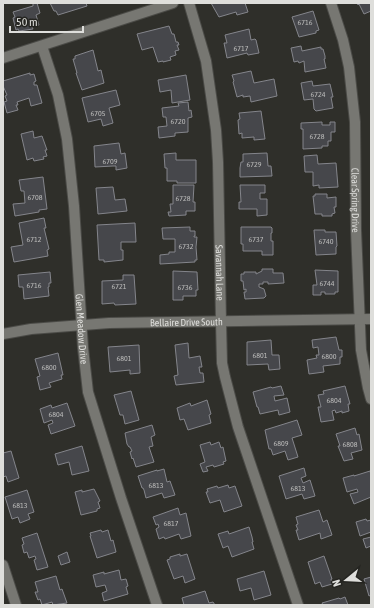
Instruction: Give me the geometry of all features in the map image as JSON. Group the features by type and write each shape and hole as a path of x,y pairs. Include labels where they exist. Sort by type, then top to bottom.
{"street":[{"path":"3,58 173,3"},
{"name":"Savannah Lane","path":"189,3 206,61 216,130 222,363 238,427 298,605"},
{"name":"Clear Spring Drive","path":"331,3 343,40 349,67 355,122 356,230 361,350 371,399"},
{"name":"Glen Meadow Drive","path":"42,46 58,95 67,139 74,206 81,325 88,392 121,498 157,605"},
{"name":"Bellaire Drive South","path":"3,334 31,329 81,325 371,319"},
{"path":"3,565 16,605"}],"building":[{"path":"33,3 37,3 40,13 36,15 39,25 32,27 33,29 16,30 13,12 33,6"},
{"path":"50,3 86,3 87,6 58,15"},
{"path":"211,3 245,3 248,12 237,15 236,12 219,17"},
{"path":"357,3 371,3 371,11 364,14"},
{"path":"313,11 319,30 316,31 316,33 299,37 292,17"},
{"path":"169,26 172,34 174,34 176,42 178,42 179,45 177,45 179,50 175,51 176,55 170,57 171,60 158,62 153,47 142,50 137,34"},
{"path":"249,29 251,40 256,40 259,53 248,55 247,53 227,58 224,43 227,43 225,35"},
{"path":"301,46 302,51 321,47 325,56 324,59 326,68 305,72 304,61 299,63 298,61 294,62 291,48"},
{"path":"93,50 98,71 101,70 104,83 82,90 73,59 75,59 75,56"},
{"path":"251,71 254,83 274,79 277,96 251,102 250,96 243,97 243,95 237,97 232,75"},
{"path":"30,73 30,75 34,74 36,81 34,82 34,85 37,85 42,103 31,106 29,98 17,102 18,105 16,105 18,110 7,113 4,102 7,101 5,96 7,95 3,86 3,81"},
{"path":"186,75 190,100 172,103 171,90 160,92 158,80"},
{"path":"312,81 313,86 330,84 333,97 331,97 333,108 316,111 314,109 313,99 304,100 301,83"},
{"path":"116,90 120,105 109,108 113,123 103,126 101,119 88,122 82,98"},
{"path":"188,102 189,111 191,110 192,117 188,118 188,132 175,133 175,136 159,138 158,127 167,126 166,117 163,117 162,108 179,106 178,103"},
{"path":"261,111 265,139 254,140 254,137 242,138 242,133 239,134 239,113"},
{"path":"322,122 322,125 330,125 330,122 335,122 335,132 331,132 331,141 328,141 328,146 322,146 322,148 303,149 303,129 301,129 301,123"},
{"path":"33,131 34,138 42,136 47,150 45,150 47,156 43,157 44,159 34,161 33,158 27,160 21,134"},
{"path":"119,143 121,154 125,153 127,168 116,170 116,166 95,167 94,146"},
{"path":"176,153 176,160 196,160 196,183 177,183 177,181 167,181 167,168 165,168 164,154"},
{"path":"267,153 268,166 271,166 272,176 240,177 243,154"},
{"path":"317,155 318,164 336,163 338,187 319,188 319,185 313,186 313,172 305,172 304,156"},
{"path":"43,177 47,209 39,210 39,212 15,216 13,204 25,203 24,191 21,191 19,180"},
{"path":"173,185 194,185 193,202 195,202 195,211 186,211 186,215 169,216 168,212 171,212 170,204 173,204"},
{"path":"240,185 265,185 265,193 260,193 260,199 267,199 267,215 257,216 257,209 239,209 239,202 241,202"},
{"path":"113,187 115,200 125,199 127,211 98,214 96,188"},
{"path":"315,194 327,194 327,198 336,197 336,207 334,207 335,213 332,214 332,216 315,214 313,196 315,196"},
{"path":"44,218 46,228 44,228 49,249 47,250 48,256 14,262 11,247 23,245 19,223"},
{"path":"135,223 136,242 121,242 123,260 104,262 104,260 99,260 97,225"},
{"path":"190,227 190,231 195,231 194,237 197,237 197,260 195,260 195,262 160,264 160,255 175,252 175,239 163,239 162,228"},
{"path":"241,227 271,227 273,255 262,255 262,251 243,251 243,244 241,244"},
{"path":"314,230 336,232 336,254 316,255"},
{"path":"262,269 273,269 273,273 283,273 284,283 268,284 268,282 263,282 263,284 259,284 259,287 264,289 266,296 264,298 245,299 244,292 246,292 246,289 244,290 243,281 241,281 241,274 244,274 244,272 256,272 256,274 262,271"},
{"path":"315,270 338,271 338,292 335,292 335,294 325,294 325,292 321,292 321,295 313,295 313,285 317,285"},
{"path":"173,271 197,272 198,290 196,290 196,296 183,296 183,300 173,300"},
{"path":"50,272 51,283 49,283 48,287 49,296 24,299 23,287 19,287 18,275"},
{"path":"123,275 134,275 136,304 102,304 102,281 123,280"},
{"path":"336,337 339,350 342,350 340,364 323,366 324,372 309,374 307,360 317,358 316,355 319,355 318,347 313,348 312,340"},
{"path":"271,340 272,355 279,355 280,369 269,370 268,364 247,365 247,342"},
{"path":"188,343 189,358 200,356 202,367 199,367 200,373 203,373 204,382 176,385 174,376 178,375 175,345"},
{"path":"139,345 140,373 130,374 130,370 110,372 108,347"},
{"path":"58,353 63,375 61,375 62,379 49,383 51,387 40,390 37,377 40,376 35,359"},
{"path":"281,386 284,395 274,396 275,401 287,398 290,412 279,415 278,410 260,414 253,392"},
{"path":"345,386 350,404 348,404 349,411 336,413 335,410 332,411 334,420 321,422 318,407 321,407 318,395 324,394 323,391"},
{"path":"131,391 139,420 125,424 123,415 120,415 114,395"},
{"path":"207,400 211,414 209,415 211,423 188,430 184,419 180,420 177,408 190,403 191,406"},
{"path":"67,403 75,426 51,434 48,425 53,423 52,420 44,423 40,409 51,405 52,408"},
{"path":"297,420 302,435 292,438 298,457 288,460 285,451 273,455 271,449 269,449 265,430"},
{"path":"152,425 155,435 151,437 153,446 149,447 154,462 136,467 130,452 132,451 127,444 125,433"},
{"path":"355,428 357,435 359,434 362,450 351,453 353,459 344,461 338,446 340,446 336,434"},
{"path":"210,442 211,445 219,442 221,448 223,447 226,461 223,462 224,464 214,467 213,465 206,467 208,471 203,472 200,464 205,462 200,445"},
{"path":"82,446 89,471 72,475 69,462 58,465 55,454"},
{"path":"11,451 19,478 8,482 6,476 3,477 3,453"},
{"path":"304,468 306,476 301,478 303,483 310,480 315,496 304,499 302,494 286,499 279,476"},
{"path":"164,469 167,482 170,481 175,495 164,498 162,493 146,498 138,476"},
{"path":"370,471 371,497 354,504 350,494 358,492 357,489 347,492 343,478"},
{"path":"228,485 229,488 235,486 242,506 224,512 220,500 210,503 206,492 208,492 207,489"},
{"path":"94,489 100,501 98,502 100,508 97,509 97,511 81,515 75,492"},
{"path":"27,490 34,512 28,514 30,519 20,523 18,517 12,519 5,497"},
{"path":"178,508 180,515 186,513 191,536 181,539 179,534 165,539 164,537 159,539 156,529 159,527 158,524 156,525 153,517"},
{"path":"319,510 323,522 327,520 332,535 321,539 320,533 299,540 296,530 298,530 296,525 298,524 296,517"},
{"path":"366,519 367,521 371,520 371,532 360,536 356,522"},
{"path":"249,527 254,549 232,557 228,546 223,548 218,534 228,531 229,534"},
{"path":"101,530 102,532 108,530 111,541 113,540 116,552 97,558 90,533"},
{"path":"37,533 48,567 37,570 34,560 36,559 35,556 29,558 27,552 24,553 22,538"},
{"path":"371,537 371,546 366,548 363,539"},
{"path":"67,552 70,562 61,565 58,556"},
{"path":"180,554 180,556 187,554 195,579 185,583 183,576 174,579 167,560 170,559 170,557"},
{"path":"324,556 332,579 332,584 322,587 320,582 315,584 308,562"},
{"path":"119,570 121,580 126,579 128,594 104,601 102,593 107,591 105,585 96,587 93,575"},
{"path":"264,571 271,595 254,600 251,588 240,591 237,579"},
{"path":"56,576 60,590 62,589 67,603 53,605 52,602 42,605 35,592 38,592 35,582"},
{"path":"371,577 371,595 369,596 364,579"},
{"path":"205,591 209,603 213,602 215,605 184,605 182,598"},
{"path":"345,597 348,605 323,605 322,603 340,599"}]}
